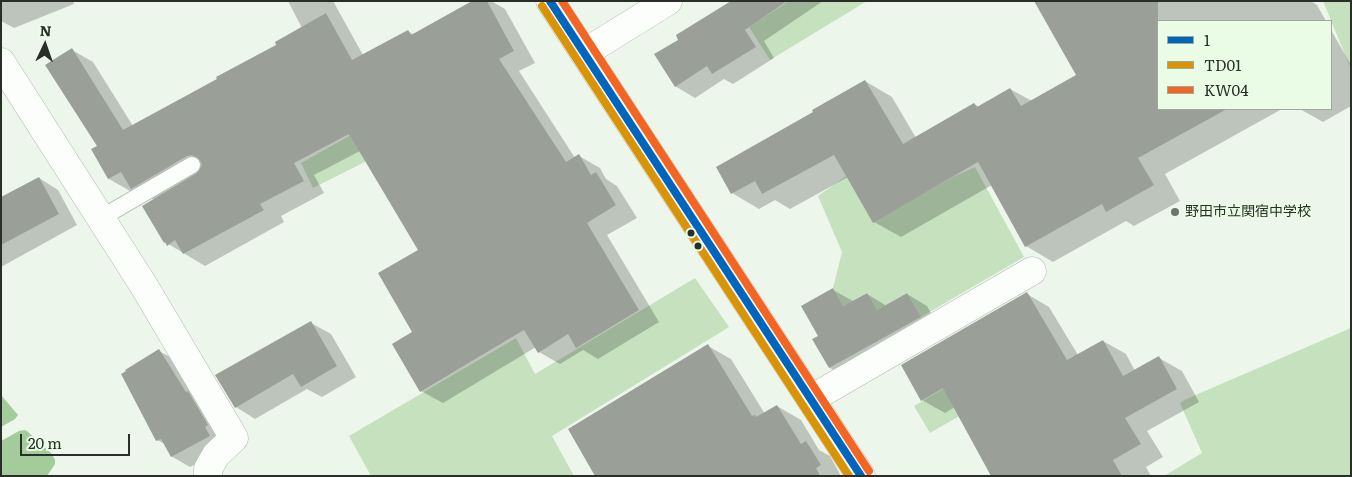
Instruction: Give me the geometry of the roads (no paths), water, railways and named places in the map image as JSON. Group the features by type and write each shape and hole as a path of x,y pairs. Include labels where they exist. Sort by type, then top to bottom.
{"street":[{"path":"550,1 861,476"},
{"path":"584,53 668,1"},
{"path":"1,62 144,286 234,438 216,455 208,469 208,476"},
{"path":"811,399 1032,271"}],"lane":[{"path":"100,218 192,165"}],"place":[{"name":"野田市立関宿中学校","path":"1175,212"}]}
